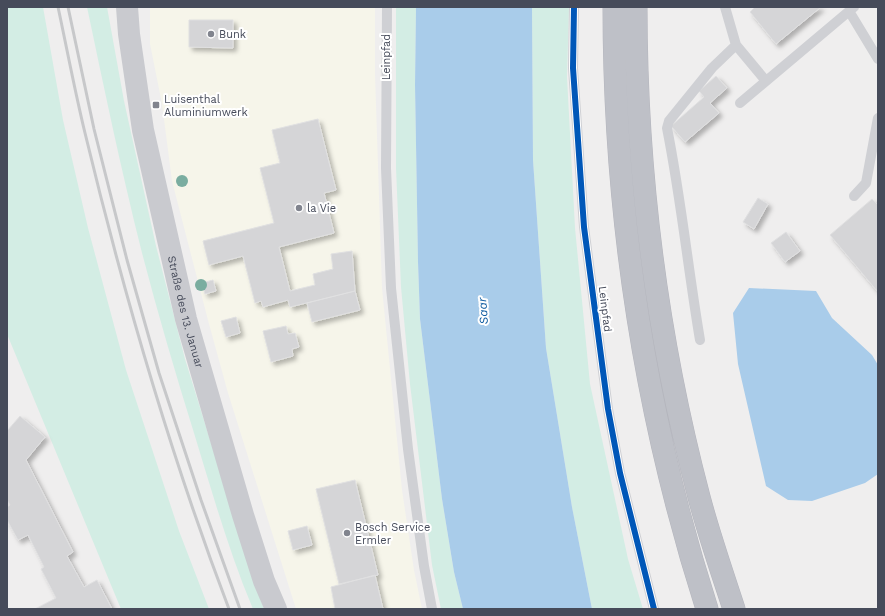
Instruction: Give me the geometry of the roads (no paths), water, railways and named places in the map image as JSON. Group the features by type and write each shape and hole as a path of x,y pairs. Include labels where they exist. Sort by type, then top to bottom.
{"highway":[{"path":"614,7 617,116 623,202 631,274 661,438 677,504 707,609"},
{"path":"636,7 640,117 646,202 654,277 684,433 698,491 734,609"}],"main road":[{"name":"Straße des 13. Januar","path":"127,7 129,34 143,130 186,319 243,515 264,581 276,609"}],"lane":[{"name":"Leinpfad","path":"386,7 386,168 391,288 408,449 424,566 432,609"},
{"name":"Leinpfad","path":"574,7 573,68 584,227 608,409 622,480 654,609"},
{"path":"725,7 736,45 766,81"},
{"path":"740,103 851,9 878,59"},
{"path":"700,340 676,177 667,128 669,121 712,68 736,45"},
{"path":"854,196 866,184 878,118"}],"water":[{"name":"Saar","path":"416,7 532,7 533,160 546,348 572,507 592,609 463,609 454,572 442,499 420,319 415,85"},
{"path":"749,288 816,291 832,318 872,355 878,365 878,474 865,483 812,501 788,500 766,486 738,364 733,313"}],"railway":[{"path":"58,7 85,133 132,314 187,492 229,609"},
{"path":"68,7 94,129 127,260 159,373 201,500 240,609"}],"place":[{"name":"Bunk","path":"211,34"},
{"name":"Luisenthal Aluminiumwerk","path":"156,105"},
{"name":"la Vie","path":"299,208"},
{"name":"Bosch Service Ermler","path":"347,533"}]}
